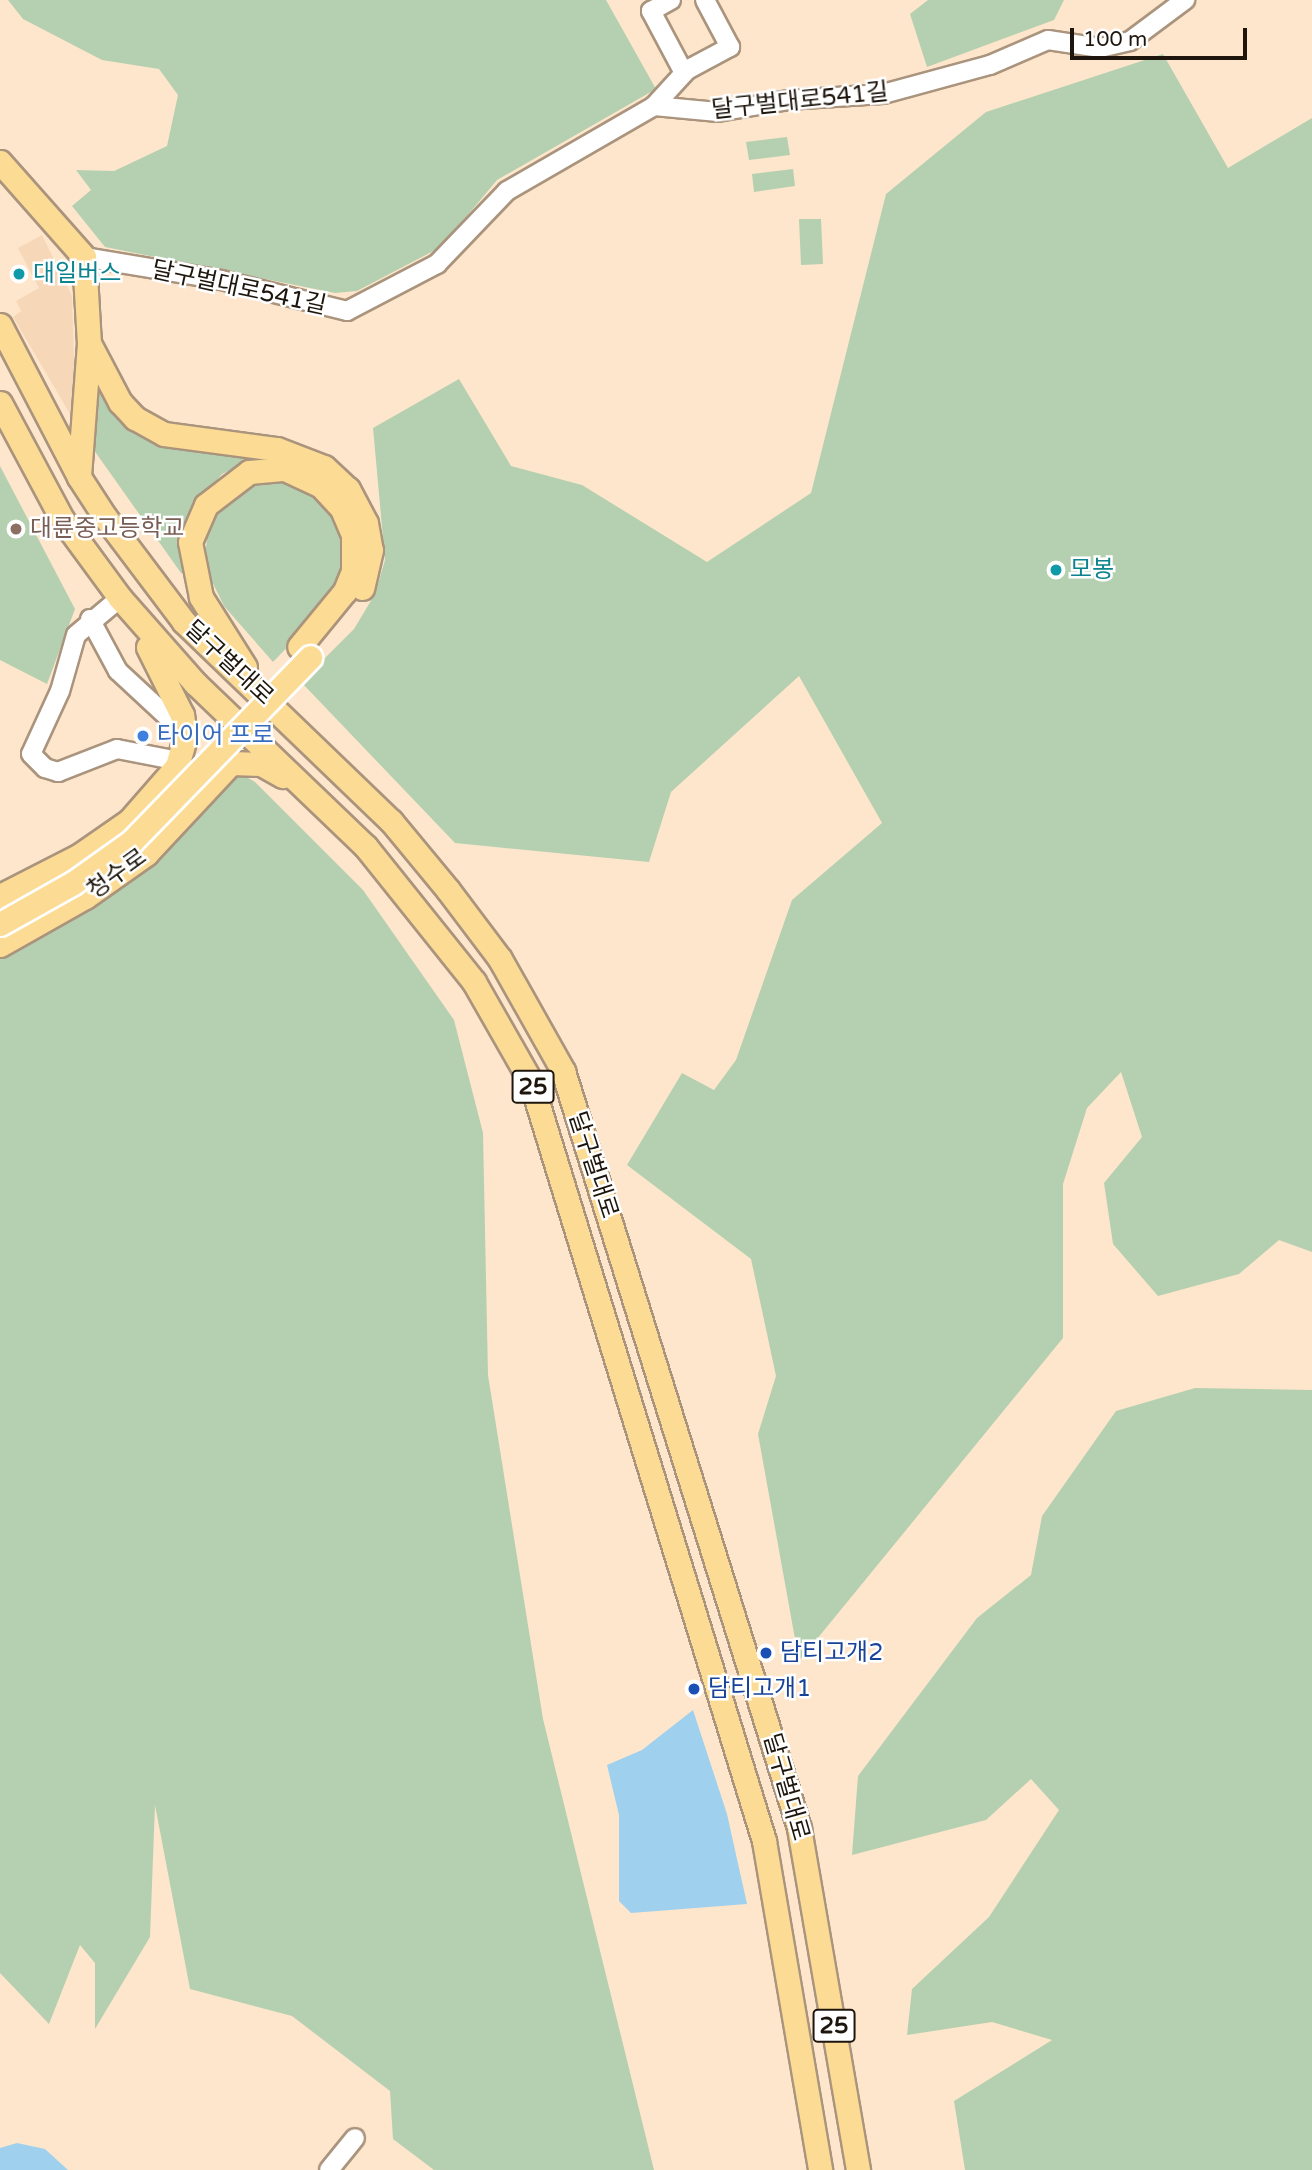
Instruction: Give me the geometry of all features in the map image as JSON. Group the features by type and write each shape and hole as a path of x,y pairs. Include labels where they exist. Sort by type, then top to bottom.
{"main road":[{"path":"0,162 84,257 89,343 79,477"},
{"name":"달구벌대로","path":"0,325 79,477 184,622 289,719 391,821 463,909 528,1003 563,1071 740,1627 811,1881 858,2170"},
{"path":"0,907 123,831 304,652 344,620 364,585 369,536 348,489 324,467 301,455 164,434 135,418 120,401 89,343"},
{"name":"달구벌대로","path":"0,403 62,519 125,604 177,666 366,847 446,946 494,1013 531,1082 764,1841 820,2170"},
{"path":"0,924 73,883 132,841 304,652 345,591 353,571 353,535 342,509 320,485 285,470 248,472 206,505 195,523 190,562 201,597 248,672 289,719"},
{"path":"125,604 174,693 185,733"},
{"name":"청수로","path":"0,896 80,855 129,821 161,787 178,761 185,733"},
{"name":"청수로","path":"0,945 85,897 146,854 231,763 243,761 296,779"}],"street":[{"path":"671,0 651,11 684,73"},
{"path":"654,106 684,73 730,47 705,0"},
{"name":"달구벌대로541길","path":"84,257 220,280 347,311 437,264 507,191 654,106 718,112 788,100 883,94 990,65 1048,40 1100,48 1130,41 1185,0"},
{"path":"125,604 90,619 76,635 60,691 31,754 45,768 58,772 117,749 178,761"},
{"path":"90,619 118,671 185,733"},
{"path":"329,2170 355,2138"}],"shaded area":[{"name":"대일버스","path":"42,235 72,296 76,416 70,414 13,317 21,311 16,301 39,288 18,248"}],"green space":[{"path":"8,0 606,0 656,89 497,180 441,247 357,291 335,293 105,247 72,206 91,190 76,170 114,171 167,146 178,95 159,69 102,60 23,19"},
{"path":"928,0 1064,0 1054,20 927,67 910,14"},
{"path":"1163,54 1228,168 1312,118 1312,1252 1279,1240 1239,1274 1158,1296 1113,1244 1104,1183 1142,1137 1121,1072 1087,1108 1063,1184 1063,1338 799,1661 758,1434 776,1376 751,1259 627,1165 682,1073 714,1090 736,1060 792,900 882,823 799,676 671,792 649,862 455,843 301,682 354,629 375,594 385,560 373,428 459,379 511,466 582,485 707,562 811,493 886,194 986,112"},
{"path":"787,137 790,155 749,160 746,142"},
{"path":"793,169 795,186 754,192 752,174"},
{"path":"799,219 821,219 823,264 801,265"},
{"path":"98,377 117,411 262,455 222,474 196,504 186,574 181,573 91,446"},
{"path":"0,466 75,609 47,684 0,660"},
{"path":"272,476 310,486 338,512 347,540 344,570 327,606 273,662 224,606 204,565 209,522 234,490"},
{"path":"233,769 255,782 363,890 454,1020 483,1133 488,1375 543,1719 654,2170 434,2170 393,2139 390,2091 292,2016 190,1989 155,1805 150,1937 95,2029 95,1963 80,1945 49,2024 0,1973 0,953"},
{"path":"1195,1388 1312,1390 1312,2170 965,2170 954,2101 1052,2040 992,2022 907,2035 912,1989 989,1917 1059,1810 1031,1779 986,1820 852,1855 858,1776 977,1618 1031,1575 1042,1516 1116,1411"}],"water":[{"path":"693,1710 727,1814 747,1904 631,1913 619,1901 619,1815 607,1765 642,1750"},
{"path":"17,2143 45,2149 68,2170 0,2170 0,2148"}],"place":[{"name":"대일버스","path":"19,274"},
{"name":"대륜중고등학교","path":"16,529"},
{"name":"모봉","path":"1056,570"},
{"name":"타이어 프로","path":"143,736"},
{"name":"담티고개2","path":"766,1653"},
{"name":"담티고개1","path":"694,1689"}]}
